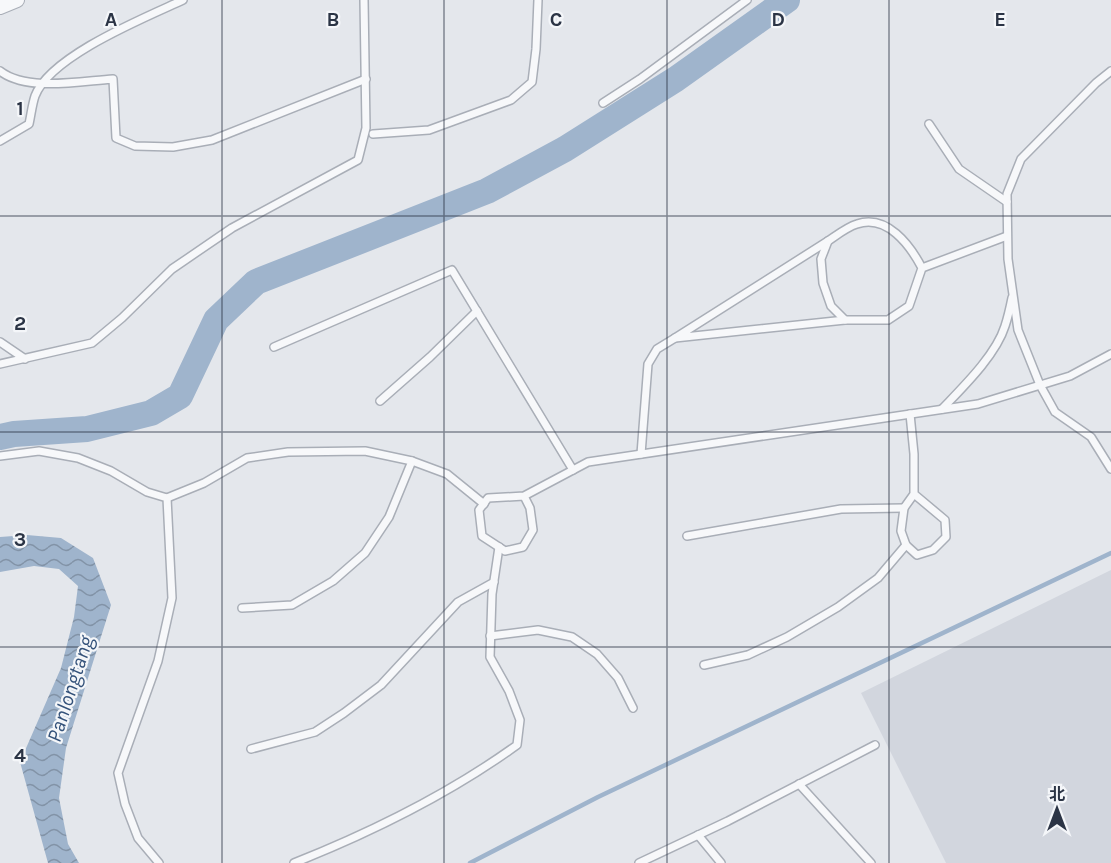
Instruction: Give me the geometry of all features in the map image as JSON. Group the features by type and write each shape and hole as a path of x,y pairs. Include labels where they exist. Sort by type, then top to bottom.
{"street":[{"path":"0,8 17,0"}],"lane":[{"path":"0,141 29,124 35,95 48,77 90,44 183,0"},
{"path":"0,364 92,343 122,318 172,269 232,228 358,160 366,128 364,0"},
{"path":"373,134 429,130 512,100 532,82 538,0"},
{"path":"603,103 640,79 747,0"},
{"path":"0,71 20,81 44,83 113,79 116,138 135,146 172,147 212,140 366,79"},
{"path":"1111,71 1096,82 1021,159 1007,194 1008,259 1018,330 1040,385 1055,412 1090,437 1111,469"},
{"path":"929,124 959,170 1007,202"},
{"path":"641,454 648,364 657,349 857,223 876,223 897,234 912,249 922,268 909,306 888,320 845,320 675,339"},
{"path":"922,268 1007,236"},
{"path":"828,241 821,260 823,283 831,306 845,320"},
{"path":"274,347 452,270 573,470"},
{"path":"942,410 974,376 1005,328 1013,293"},
{"path":"380,401 430,357 477,310"},
{"path":"0,342 25,359"},
{"path":"525,496 530,508 532,530 523,547 506,551 482,536 479,510 488,498 525,496 588,462 978,404 1070,376 1111,354"},
{"path":"910,414 914,454 914,494 904,508 901,531 906,545 917,555 933,550 946,537 945,520 914,494"},
{"path":"0,456 39,451 78,458 111,471 147,492 167,498 204,483 247,458 288,452 365,451 412,461 447,474 484,504"},
{"path":"242,608 292,605 333,581 365,553 389,517 412,461"},
{"path":"159,863 138,838 125,804 118,772 158,661 172,598 167,498"},
{"path":"687,536 841,509 904,508"},
{"path":"704,665 748,655 788,637 879,578 906,545"},
{"path":"294,863 339,845 470,778 517,745 520,720 509,691 490,657 494,582 499,547"},
{"path":"251,748 315,732 345,713 381,685 458,602 494,582"},
{"path":"490,636 538,630 572,637 597,654 618,678 633,708"},
{"path":"639,863 875,745"},
{"path":"799,784 871,863"},
{"path":"698,835 722,863"}],"shaded area":[{"path":"1111,570 1111,863 946,863 861,693"}],"water":[{"name":"Panlongtang","path":"27,535 61,538 93,558 111,605 66,748 59,798 68,844 79,863 48,863 20,762 61,668 74,617 78,586 59,569 34,566 0,572 0,537"}],"waterway":[{"path":"0,437 87,429 151,413 180,396 216,320 256,282 487,191 565,149 676,79 787,0"},
{"path":"470,863 598,797 1111,553"}]}
